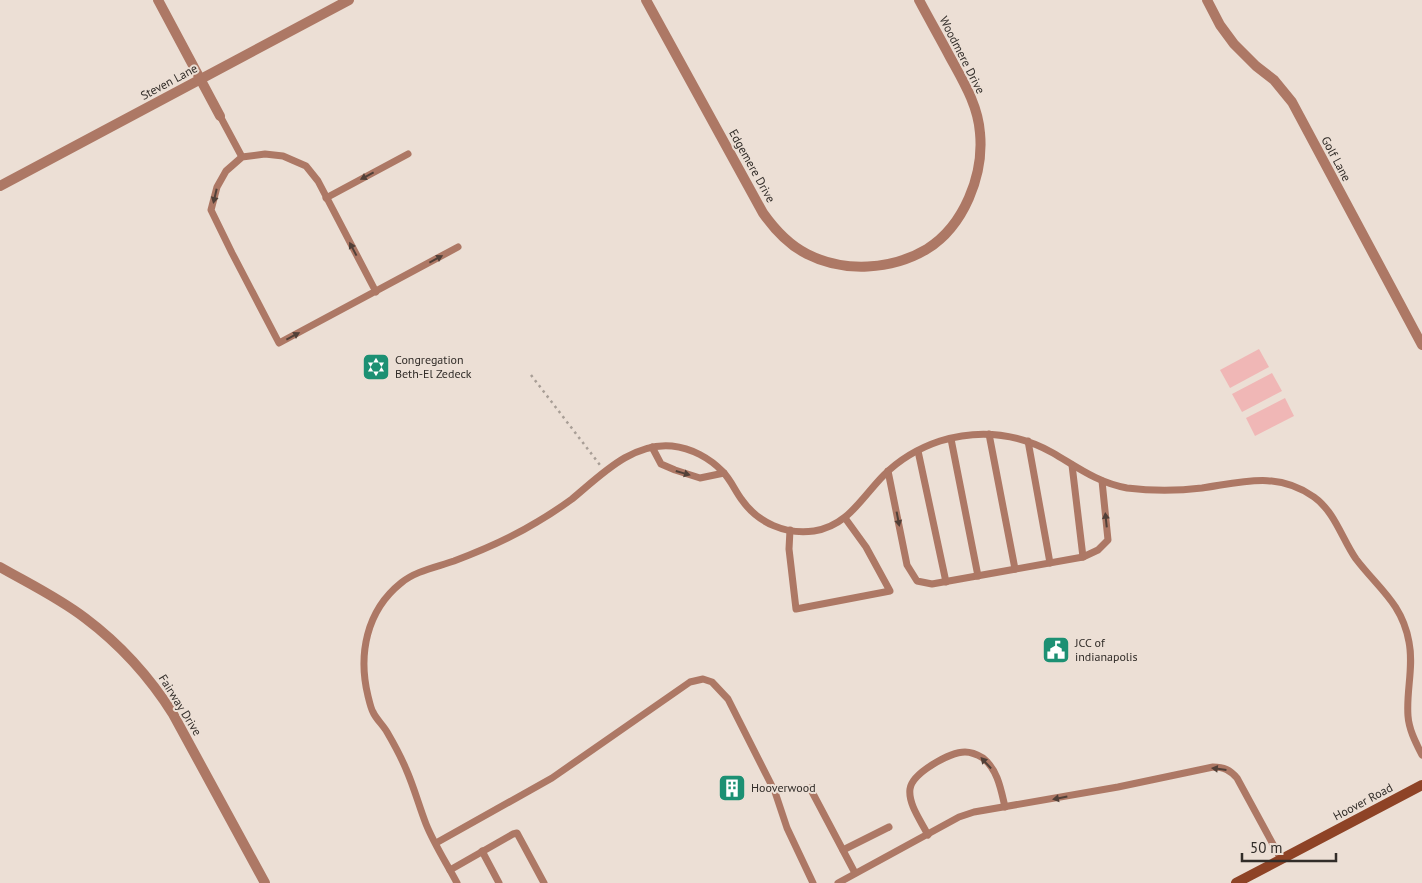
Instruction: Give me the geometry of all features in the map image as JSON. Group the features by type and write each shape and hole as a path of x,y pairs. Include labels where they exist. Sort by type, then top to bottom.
{"street":[{"path":"158,0 220,116"},
{"name":"Steven Lane","path":"0,186 349,0"},
{"name":"Edgemere Drive","path":"646,0 763,213 774,228 806,254 834,264 876,266 894,262"},
{"name":"Woodmere Drive","path":"894,262 927,249 948,230 959,216 972,191 980,163 978,117 968,90 919,0"},
{"name":"Golf Lane","path":"1207,0 1220,25 1234,44 1256,66 1274,80 1292,102 1422,345"},
{"name":"Fairway Drive","path":"0,567 84,617 111,639 140,667 158,689 173,714 265,883"},
{"name":"Hoover Road","path":"1236,883 1422,785"}],"lane":[{"path":"220,116 242,157"},
{"path":"376,292 318,181 306,166 283,156 265,154 242,157 226,171 216,187 211,210 279,344 376,292 458,247"},
{"path":"326,198 408,154"},
{"path":"988,434 1015,569"},
{"path":"457,883 427,827 408,771 387,732 372,710 364,679 364,646 372,619 401,582 419,572 504,541 567,502 605,471 631,455 659,446 675,446 695,451 724,473 740,498 753,513 764,521 790,530 812,531 827,528 846,518 888,471 909,455 951,439 988,434 1021,438 1055,454 1102,481 1134,489 1178,490 1250,480 1280,482 1298,488 1318,499 1328,511 1355,557 1382,587 1402,618 1409,639 1411,662 1408,721 1422,755"},
{"path":"951,439 978,576"},
{"path":"1028,441 1050,563"},
{"path":"652,447 661,464 675,470 700,478 724,473"},
{"path":"918,451 946,582"},
{"path":"1072,465 1083,557"},
{"path":"888,471 907,565 917,581 932,584 1083,557 1098,550 1108,540 1102,481"},
{"path":"790,530 789,549 796,609 890,591 866,547 846,518"},
{"path":"436,843 552,778 690,682 703,678 712,682 728,699 775,792 787,828 813,883"},
{"path":"928,834 912,804 910,790 912,782 916,776 930,766 956,753 971,753 984,759 996,777 1004,807"},
{"path":"838,883 928,834 974,812 1099,791 1213,767 1221,767 1231,772 1250,802 1281,859"},
{"path":"810,788 855,874"},
{"path":"843,850 889,827"},
{"path":"450,870 517,833 544,883"},
{"path":"482,851 500,883"}],"path":[{"path":"531,375 605,471"}],"shaded area":[{"path":"1259,349 1269,367 1230,388 1220,370"},
{"path":"1272,373 1282,391 1242,412 1232,394"},
{"path":"1285,398 1294,416 1255,436 1246,418"}],"place":[{"name":"Congregation Beth-El Zedeck","path":"376,367"},
{"name":"JCC of indianapolis","path":"1056,650"},
{"name":"Hooverwood","path":"732,788"}]}
